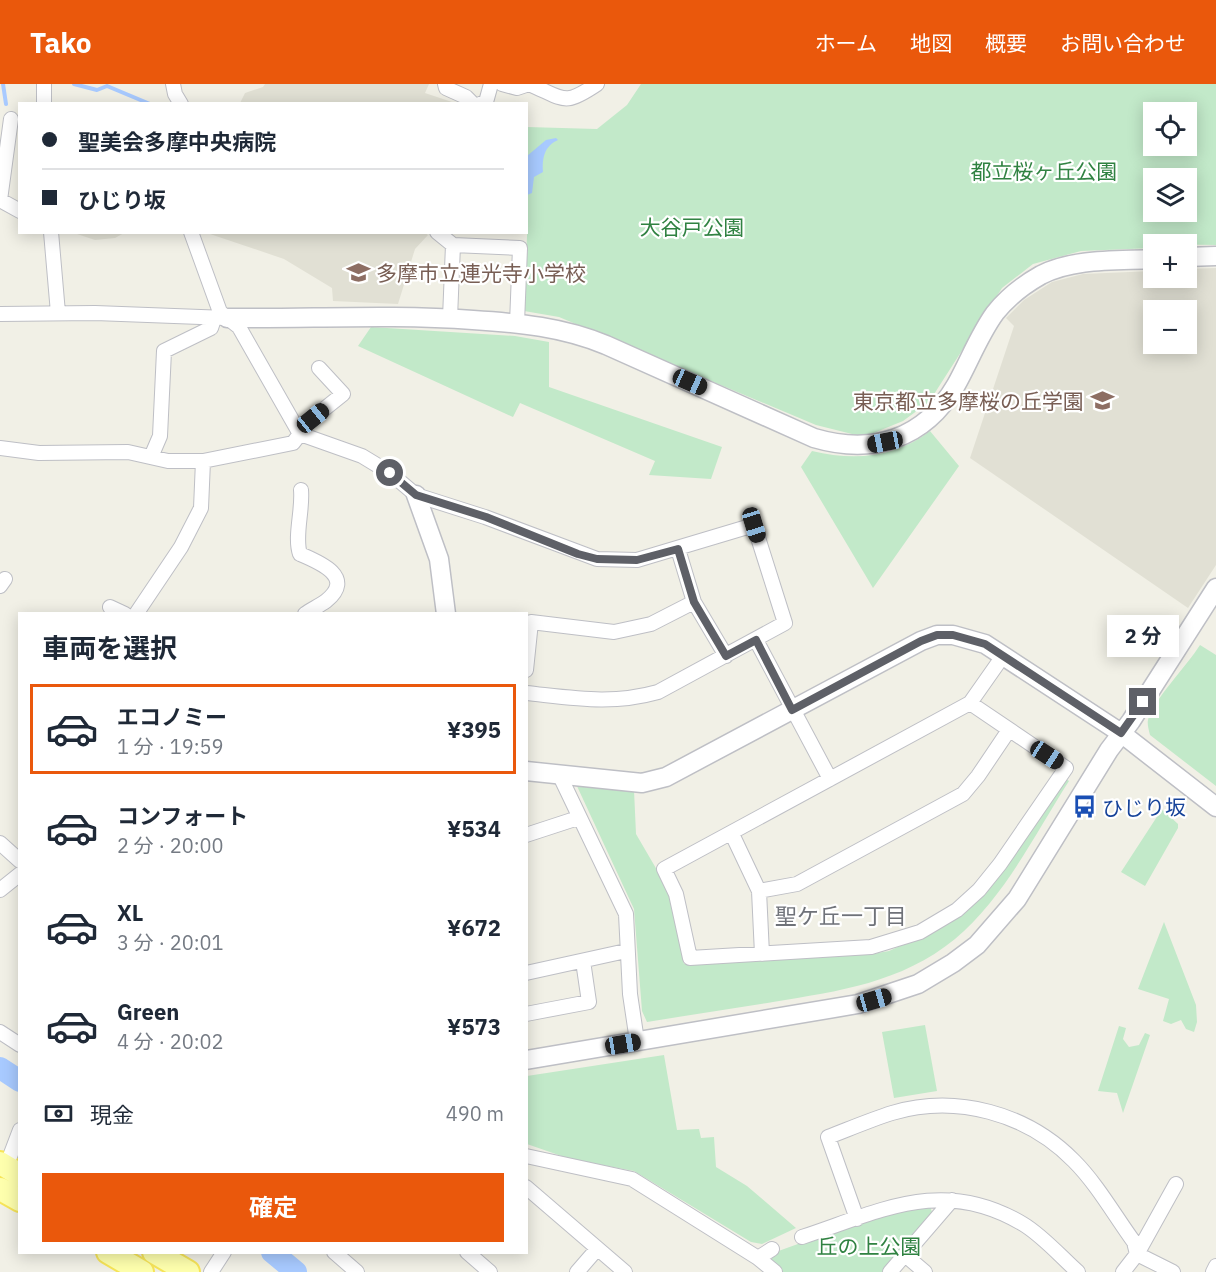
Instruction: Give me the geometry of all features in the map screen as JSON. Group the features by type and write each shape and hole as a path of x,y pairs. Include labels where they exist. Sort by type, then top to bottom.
{"main road":[{"path":"0,1189 18,1199"},
{"path":"157,1254 188,1272"}],"street":[{"path":"44,84 44,102"},
{"path":"173,84 180,102"},
{"path":"445,84 446,88 470,102"},
{"path":"486,102 491,84"},
{"path":"502,84 517,88 529,84 566,100 576,99 597,84"},
{"path":"10,119 0,200 18,210"},
{"path":"51,234 58,313"},
{"path":"151,457 160,436 164,351 211,328 220,318 220,312 192,234"},
{"path":"439,234 453,245 520,248 517,323"},
{"path":"450,318 453,245"},
{"path":"1197,257 1216,256"},
{"path":"0,314 58,313 220,318 373,316 517,323 575,332 814,438 860,447 885,442 911,432 934,414 954,388 996,313 1017,291 1042,275 1077,263 1143,260"},
{"path":"220,318 239,327 299,432 362,456 390,473 416,495 486,517 597,559 637,560 754,525 785,623 658,692 625,701 528,693"},
{"path":"0,448 39,453 128,452 168,461 203,461 293,443 299,432 343,394 319,368"},
{"path":"137,612 181,547 201,508 203,461"},
{"path":"301,490 303,511 297,544 300,554 327,566 336,576 337,585 327,600 308,612"},
{"path":"416,495 439,559 446,612"},
{"path":"678,549 694,602 726,656"},
{"path":"528,1060 858,1004 918,984 953,963 977,945 1017,898 1216,588"},
{"path":"528,651 531,622 614,632 651,624 694,602"},
{"path":"110,607 121,612"},
{"path":"528,771 642,783 666,777 921,641 937,635 970,638 1003,656 1121,733 1216,807"},
{"path":"756,640 830,779"},
{"path":"970,703 1066,768 1000,864 969,900 938,922 890,942 852,949 690,958 676,894 664,869 970,703 1003,656"},
{"path":"759,891 797,884 963,794 1009,730"},
{"path":"559,774 578,818 626,914 626,951 637,1041"},
{"path":"528,835 578,818"},
{"path":"732,834 759,891 762,954"},
{"path":"0,843 18,859"},
{"path":"0,890 18,876"},
{"path":"528,973 626,951"},
{"path":"528,1014 589,1002 583,961"},
{"path":"0,1032 18,1044"},
{"path":"856,1219 828,1137 892,1113 916,1108 973,1107 1012,1118 1044,1135 1075,1161 1134,1242 1137,1254 1173,1272"},
{"path":"9,1168 18,1137"},
{"path":"528,1156 632,1179 758,1258 775,1272"},
{"path":"1123,1272 1137,1254 1176,1184"},
{"path":"528,1189 625,1272"},
{"path":"802,1237 896,1204 924,1199 973,1202 1024,1224 1078,1272"},
{"path":"890,1272 952,1200"},
{"path":"577,1272 597,1249"},
{"path":"758,1258 771,1249"},
{"path":"211,1272 223,1254"},
{"path":"336,1254 357,1272"},
{"path":"469,1254 490,1272"},
{"path":"905,1255 925,1272"},
{"path":"1213,1272 1216,1266"}],"shaded area":[{"path":"265,84 429,84 425,93 452,102 240,102 245,93 263,87"},
{"path":"77,234 122,234 115,238 95,240"},
{"name":"多摩市立連光寺小学校","path":"210,234 428,235 415,249 398,304 333,301 332,288 284,259"},
{"name":"東京都立多摩桜の丘学園","path":"1216,268 1216,565 1188,608 970,458 1014,326 1006,318 1024,300 1052,282 1083,274 1143,271 1143,288 1197,288 1197,269"}],"green space":[{"name":"大谷戸公園","path":"641,84 1216,84 1216,245 1197,245 1197,234 1143,234 1143,248 1081,251 1033,264 1002,288 929,402 903,421 864,437 816,425 559,317 524,311 528,234 528,127 597,129 627,105"},
{"path":"371,327 515,336 549,342 549,387 722,447 711,479 649,475 655,461 520,403 513,417 358,346"},
{"path":"930,431 959,466 873,588 801,467 812,451 843,456 874,455 903,447"},
{"path":"1200,645 1216,655 1216,786 1150,735 1148,725 1156,704"},
{"path":"1066,779 1069,781 1004,885 973,923 934,954 891,975 845,989 647,1022 642,1011 634,909 576,784 634,790 636,834 671,894 684,964 872,954 889,951 937,929"},
{"path":"1162,809 1178,824 1178,828 1145,886 1121,872"},
{"path":"1164,922 1196,1005 1197,1022 1194,1032 1186,1029 1181,1020 1171,1024 1163,1021 1169,999 1138,989"},
{"path":"925,1025 937,1091 894,1098 882,1032"},
{"path":"1119,1026 1126,1028 1123,1039 1129,1047 1139,1045 1145,1033 1150,1035 1123,1113 1117,1093 1098,1091"},
{"path":"664,1055 677,1130 699,1129 701,1138 714,1137 716,1167 747,1186 796,1228 762,1244 751,1242 634,1171 570,1159 528,1144 528,1076"},
{"name":"丘の上公園","path":"929,1203 932,1212 882,1272 782,1272 771,1264 773,1253 900,1207"}],"water":[{"path":"556,138 558,140 547,149 543,172 534,177 532,193 528,195 528,155 546,140"}],"waterway":[{"path":"3,84 6,104"},
{"path":"74,84 97,90 107,86 145,102"},
{"path":"0,1068 18,1080"},
{"path":"274,1254 296,1272"}],"place":[{"name":"多摩市立連光寺小学校","path":"358,273"},
{"name":"東京都立多摩桜の丘学園","path":"1102,401"},
{"name":"ひじり坂","path":"1084,807"}],"district":[{"name":"聖ケ丘一丁目","path":"841,915"}],"route":[{"path":"390,473 416,495 486,517 578,554 597,559 637,560 678,549 694,602 726,656 756,640 792,710 921,641 937,635 970,638 985,644 1121,733 1143,702"}],"park label":[{"name":"都立桜ヶ丘公園","path":"1044,171"}]}
